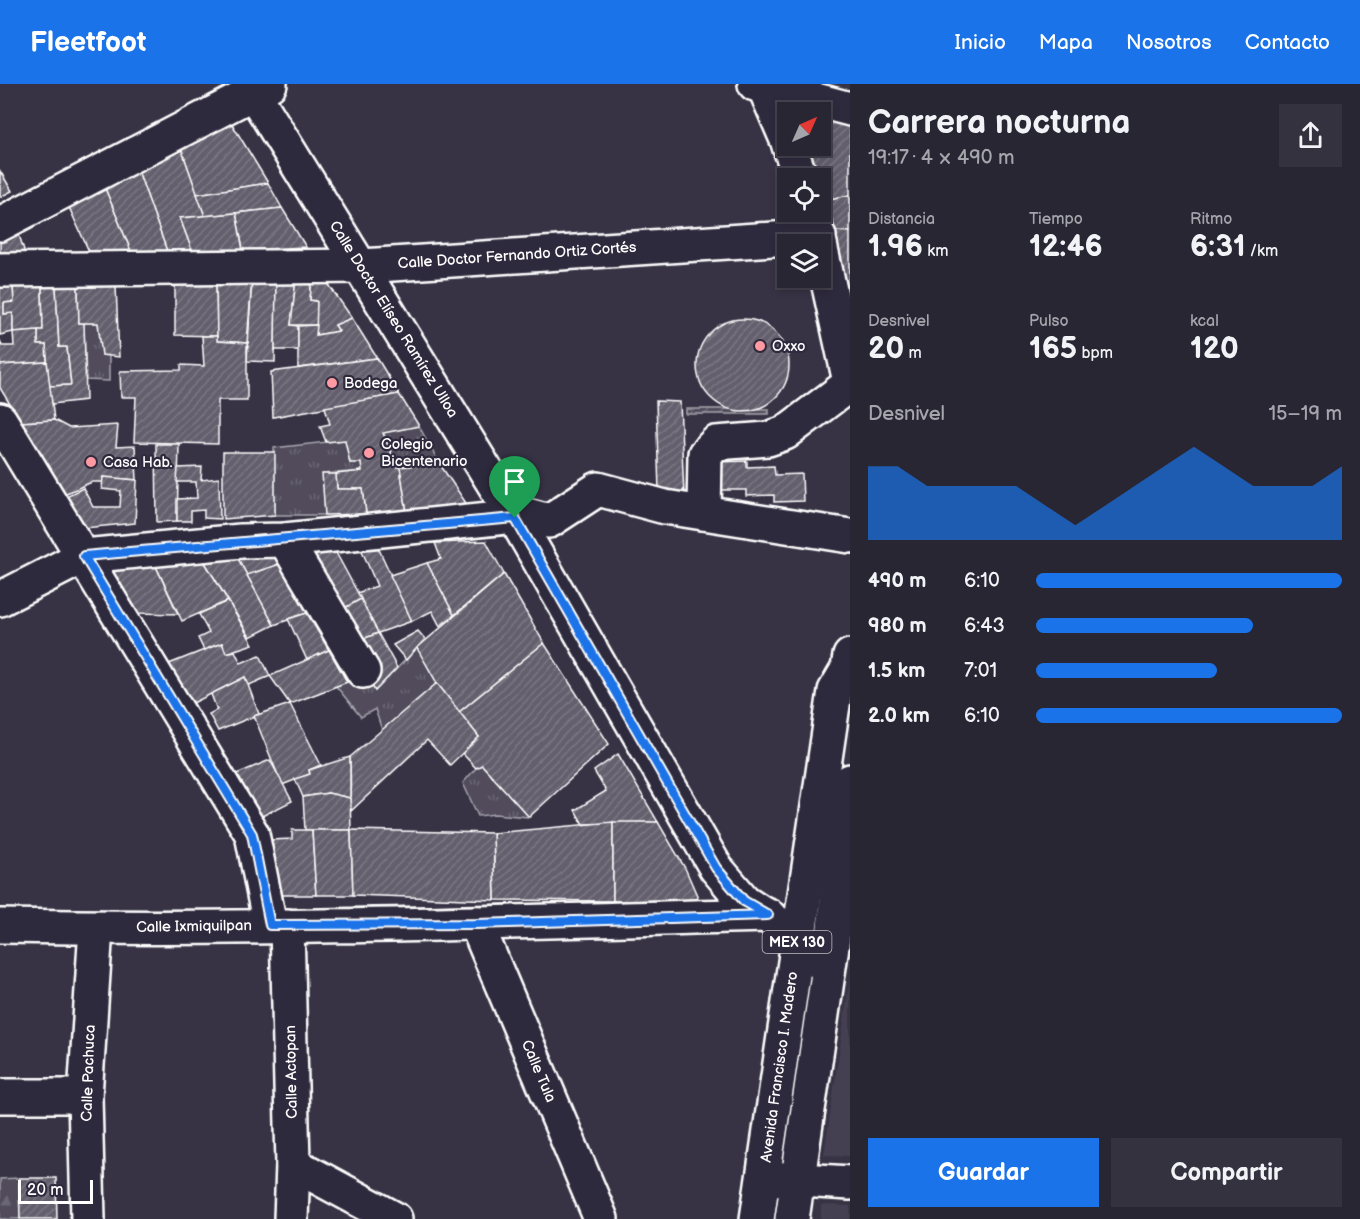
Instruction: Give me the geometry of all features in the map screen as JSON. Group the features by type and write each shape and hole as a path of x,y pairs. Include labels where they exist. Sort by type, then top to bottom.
{"street":[{"path":"760,85 850,109"},
{"path":"760,85 777,121"},
{"path":"0,224 257,87"},
{"name":"Calle Doctor Elíseo Ramírez Ulloa","path":"257,87 362,266 515,518 716,868 744,901 768,915"},
{"name":"Calle Doctor Fernando Ortiz Cortés","path":"0,270 362,266 777,237"},
{"path":"704,513 705,454 709,448 716,443 768,440 785,433 850,383 830,288"},
{"name":"Calle Actopan","path":"0,420 252,834 279,925 293,1164 291,1219"},
{"path":"0,599 84,556 241,541 285,540 515,518 527,514 549,521 598,489 665,507 850,536"},
{"path":"285,540 363,671"},
{"name":"Avenida Francisco I. Madero","path":"757,1219 835,691 850,667"},
{"name":"MEX 130","path":"792,1219 826,980 842,912 850,781"},
{"path":"805,889 842,912"},
{"path":"768,915 797,940 819,965 826,980"},
{"name":"Calle Ixmiquilpan","path":"0,926 96,928 476,924 768,915"},
{"name":"Calle Tula","path":"476,924 601,1219"},
{"name":"Calle Pachuca","path":"88,1219 86,1096 96,928"},
{"path":"0,1096 86,1096"},
{"path":"293,1164 395,1219"},
{"path":"764,1177 850,1183"}],"shaded area":[{"path":"850,980 850,1156 824,1155"},
{"path":"821,1205 850,1206 850,1219 821,1219"}],"green space":[{"path":"84,323 98,323 102,355 109,356 109,381 86,380"},
{"path":"686,409 769,409 769,414 686,414"},
{"path":"419,426 439,463 397,467 383,433"},
{"path":"345,440 350,463 361,463 362,471 323,474 325,515 275,515 274,448"},
{"path":"417,648 437,683 382,730 375,709 361,717 336,686 347,682 338,665 354,656 375,691"},
{"path":"482,765 529,817 495,814 478,816 463,783 476,768"},
{"path":"19,1178 20,1219 0,1219 0,1179"}],"building":[{"path":"831,114 847,118 850,128 850,195 831,199 831,168 815,168 811,156 831,156"},
{"path":"229,119 268,183 197,194 180,145"},
{"path":"180,145 205,216 180,218 193,253 168,254 137,168"},
{"path":"137,168 168,254 133,256 104,186"},
{"path":"0,171 12,191 0,197"},
{"path":"268,183 282,208 205,216 197,194"},
{"path":"104,186 133,256 92,258 68,205"},
{"path":"850,195 850,232 834,231 831,221 831,199"},
{"path":"282,208 306,247 243,250 236,213"},
{"path":"236,213 243,250 193,253 180,218"},
{"path":"834,231 850,232 850,318"},
{"path":"18,232 28,262 0,263 0,242"},
{"path":"175,279 216,279 217,336 175,335"},
{"path":"216,279 252,279 247,343 217,341"},
{"path":"252,279 276,281 275,362 247,361"},
{"path":"296,279 291,325 298,326 298,350 275,350 276,281"},
{"path":"296,279 312,279 310,300 317,301 317,325 291,325"},
{"path":"312,279 325,279 352,318 335,325 339,331 316,335 317,301 310,300"},
{"path":"13,285 14,302 4,303 4,314 13,313 13,332 0,335 0,286"},
{"path":"13,285 42,285 43,330 13,332 13,313 4,314 4,303 14,302"},
{"path":"42,285 56,285 59,347 67,347 71,385 49,386 46,345 38,345 38,330 43,330"},
{"path":"56,285 78,286 79,323 84,323 86,400 52,404 49,386 71,385 67,347 59,347"},
{"path":"78,286 116,286 119,357 102,355 98,323 79,323"},
{"path":"352,318 377,358 298,368 298,326 317,325 316,335 339,331 335,325"},
{"name":"Oxxo","path":"743,319 760,323 775,333 785,348 789,365 785,382 775,397 760,407 743,411 726,407 711,397 701,382 697,365 701,348 711,333 726,323"},
{"path":"38,330 38,345 46,345 47,362 0,365 0,340 2,346 14,346 13,332"},
{"path":"202,336 217,336 217,341 247,343 247,400 218,400 218,444 134,442 136,397 121,397 120,371 181,370 181,365 204,366"},
{"name":"Bodega","path":"377,358 399,394 273,417 271,372"},
{"path":"47,362 54,420 21,422 0,388 0,365"},
{"name":"Colegio Bicentenario","path":"399,394 419,426 383,433 397,467 400,467 407,512 366,514 363,489 337,489 336,474 362,471 361,463 350,463 345,440 326,442 320,426 330,424 325,407"},
{"path":"656,401 680,402 684,496 659,491"},
{"name":"Casa Hab.","path":"54,420 69,428 118,425 116,447 135,446 137,480 103,477 103,482 92,482 64,494 21,422"},
{"path":"156,444 179,444 177,521 157,522"},
{"path":"223,452 275,452 275,515 223,519"},
{"path":"747,461 747,467 774,466 775,475 802,474 803,501 774,502 774,495 746,496 746,490 718,490 717,462"},
{"path":"439,463 472,512 407,512 400,467"},
{"path":"202,467 201,480 219,478 220,519 204,518 204,510 191,511 191,521 177,521 177,499 197,498 196,482 177,482 178,468"},
{"path":"322,474 336,474 337,489 363,489 366,514 325,515"},
{"path":"103,477 137,480 135,523 84,528 66,496 83,488 93,507 120,507 121,491 102,489"},
{"path":"486,541 504,574 454,615 427,563 441,559 435,543"},
{"path":"377,545 412,621 378,633 357,593 377,586 360,546"},
{"path":"334,549 361,599 330,616 291,551"},
{"path":"272,551 280,564 247,575 236,555"},
{"path":"236,555 274,625 250,637 201,556"},
{"path":"201,556 228,601 182,621 152,558"},
{"path":"152,558 178,614 137,613 111,570"},
{"path":"427,563 454,615 440,626 432,611 412,621 390,575"},
{"path":"280,564 307,613 274,625 247,575"},
{"path":"504,574 544,643 459,712 437,683 417,648"},
{"path":"361,599 378,633 348,645 330,616"},
{"path":"228,601 253,644 226,653 222,643 204,650 198,638 209,633 199,614"},
{"path":"307,613 329,650 307,660 288,619"},
{"path":"418,631 425,639 406,660 393,645"},
{"path":"378,633 397,668 375,691 348,645"},
{"path":"222,643 226,653 235,651 241,663 260,655 270,676 249,685 245,677 191,704 169,664"},
{"path":"544,643 609,744 529,817 482,765 476,768 462,753 479,737 459,712"},
{"path":"329,650 347,682 290,704 270,676"},
{"path":"245,677 259,714 218,731 209,714 217,710 211,694"},
{"path":"437,683 479,737 450,765 427,740 351,811 350,757"},
{"path":"290,704 321,765 309,770 310,774 282,785 254,716"},
{"path":"618,754 658,822 583,824 575,810 606,791 594,771"},
{"path":"350,757 350,798 328,793 303,797 295,779 310,774 309,770"},
{"path":"270,760 292,801 260,817 234,775"},
{"path":"328,793 350,798 351,830 305,830 303,797"},
{"path":"613,822 613,901 495,900 493,833"},
{"path":"613,822 658,822 685,868 699,900 613,901"},
{"path":"292,830 312,830 316,895 274,895 271,840 292,839"},
{"path":"312,830 351,830 353,895 316,895"},
{"path":"351,830 493,833 495,900 353,895"},
{"path":"19,1178 56,1178 57,1219 20,1219"}],"place":[{"name":"Oxxo","path":"760,346"},
{"name":"Bodega","path":"332,383"},
{"name":"Colegio Bicentenario","path":"369,453"},
{"name":"Casa Hab.","path":"91,462"}],"route":[{"path":"515,518 716,868 744,901 768,915 476,924 270,925 252,834 84,556 515,518"}]}
